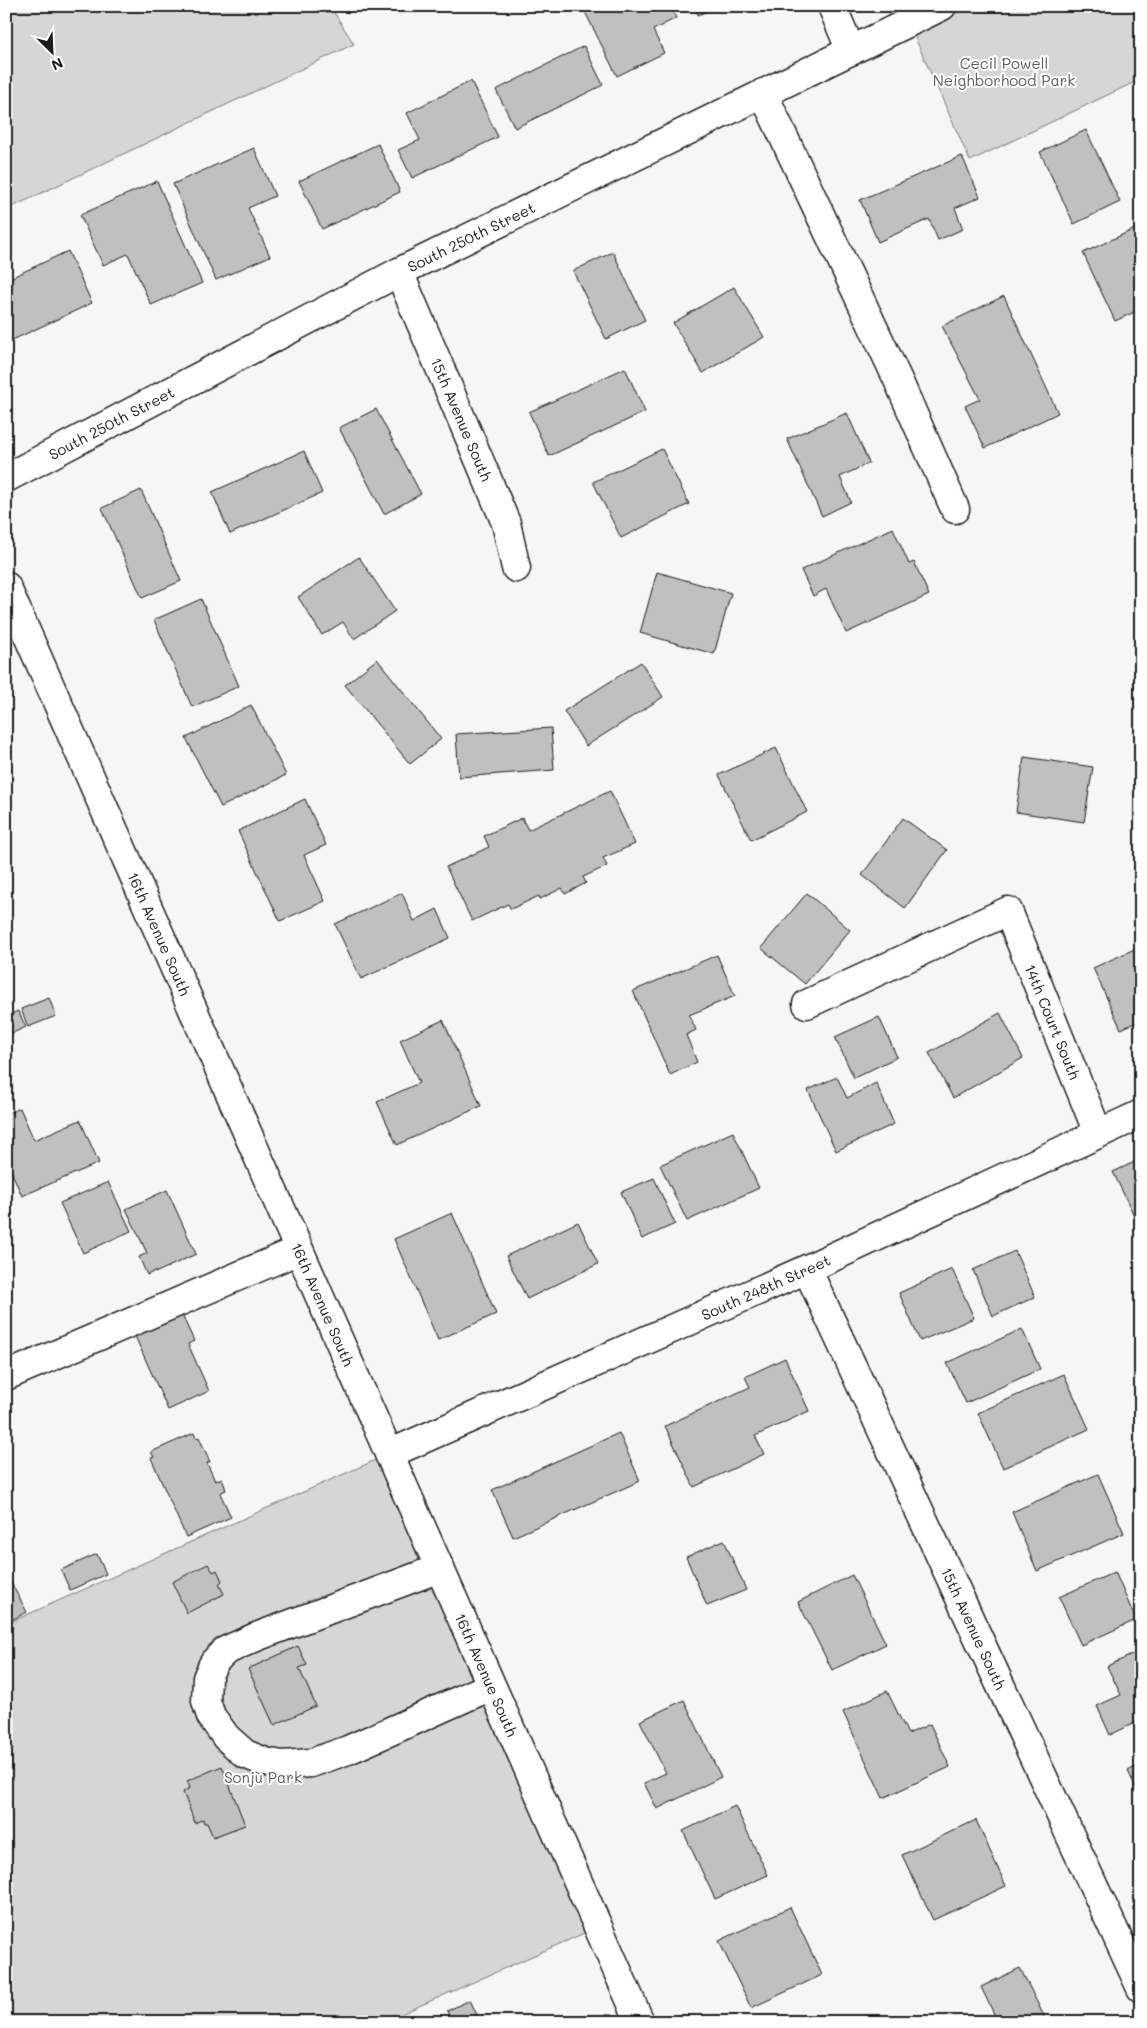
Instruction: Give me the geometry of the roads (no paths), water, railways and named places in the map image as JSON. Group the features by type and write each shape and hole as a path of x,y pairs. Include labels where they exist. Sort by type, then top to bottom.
{"street":[{"path":"832,6 851,51"},
{"name":"South 250th Street","path":"6,478 399,272 942,6"},
{"path":"763,94 898,380 955,509"},
{"name":"15th Avenue South","path":"399,272 506,523 516,568"},
{"name":"16th Avenue South","path":"6,586 640,2022"},
{"name":"14th Court South","path":"807,1004 1008,911 1098,1133"},
{"name":"South 248th Street","path":"389,1454 807,1269 1141,1114"},
{"path":"6,1376 299,1250"},
{"name":"15th Avenue South","path":"807,1269 1141,1988"},
{"path":"440,1568 256,1637 225,1651 214,1662 207,1678 206,1701 211,1716 226,1737 245,1754 265,1762 282,1765 311,1763 348,1750 491,1686"}],"park label":[{"name":"Cecil Powell Neighborhood Park","path":"1004,72"},
{"name":"Sonju Park","path":"263,1777"}]}
